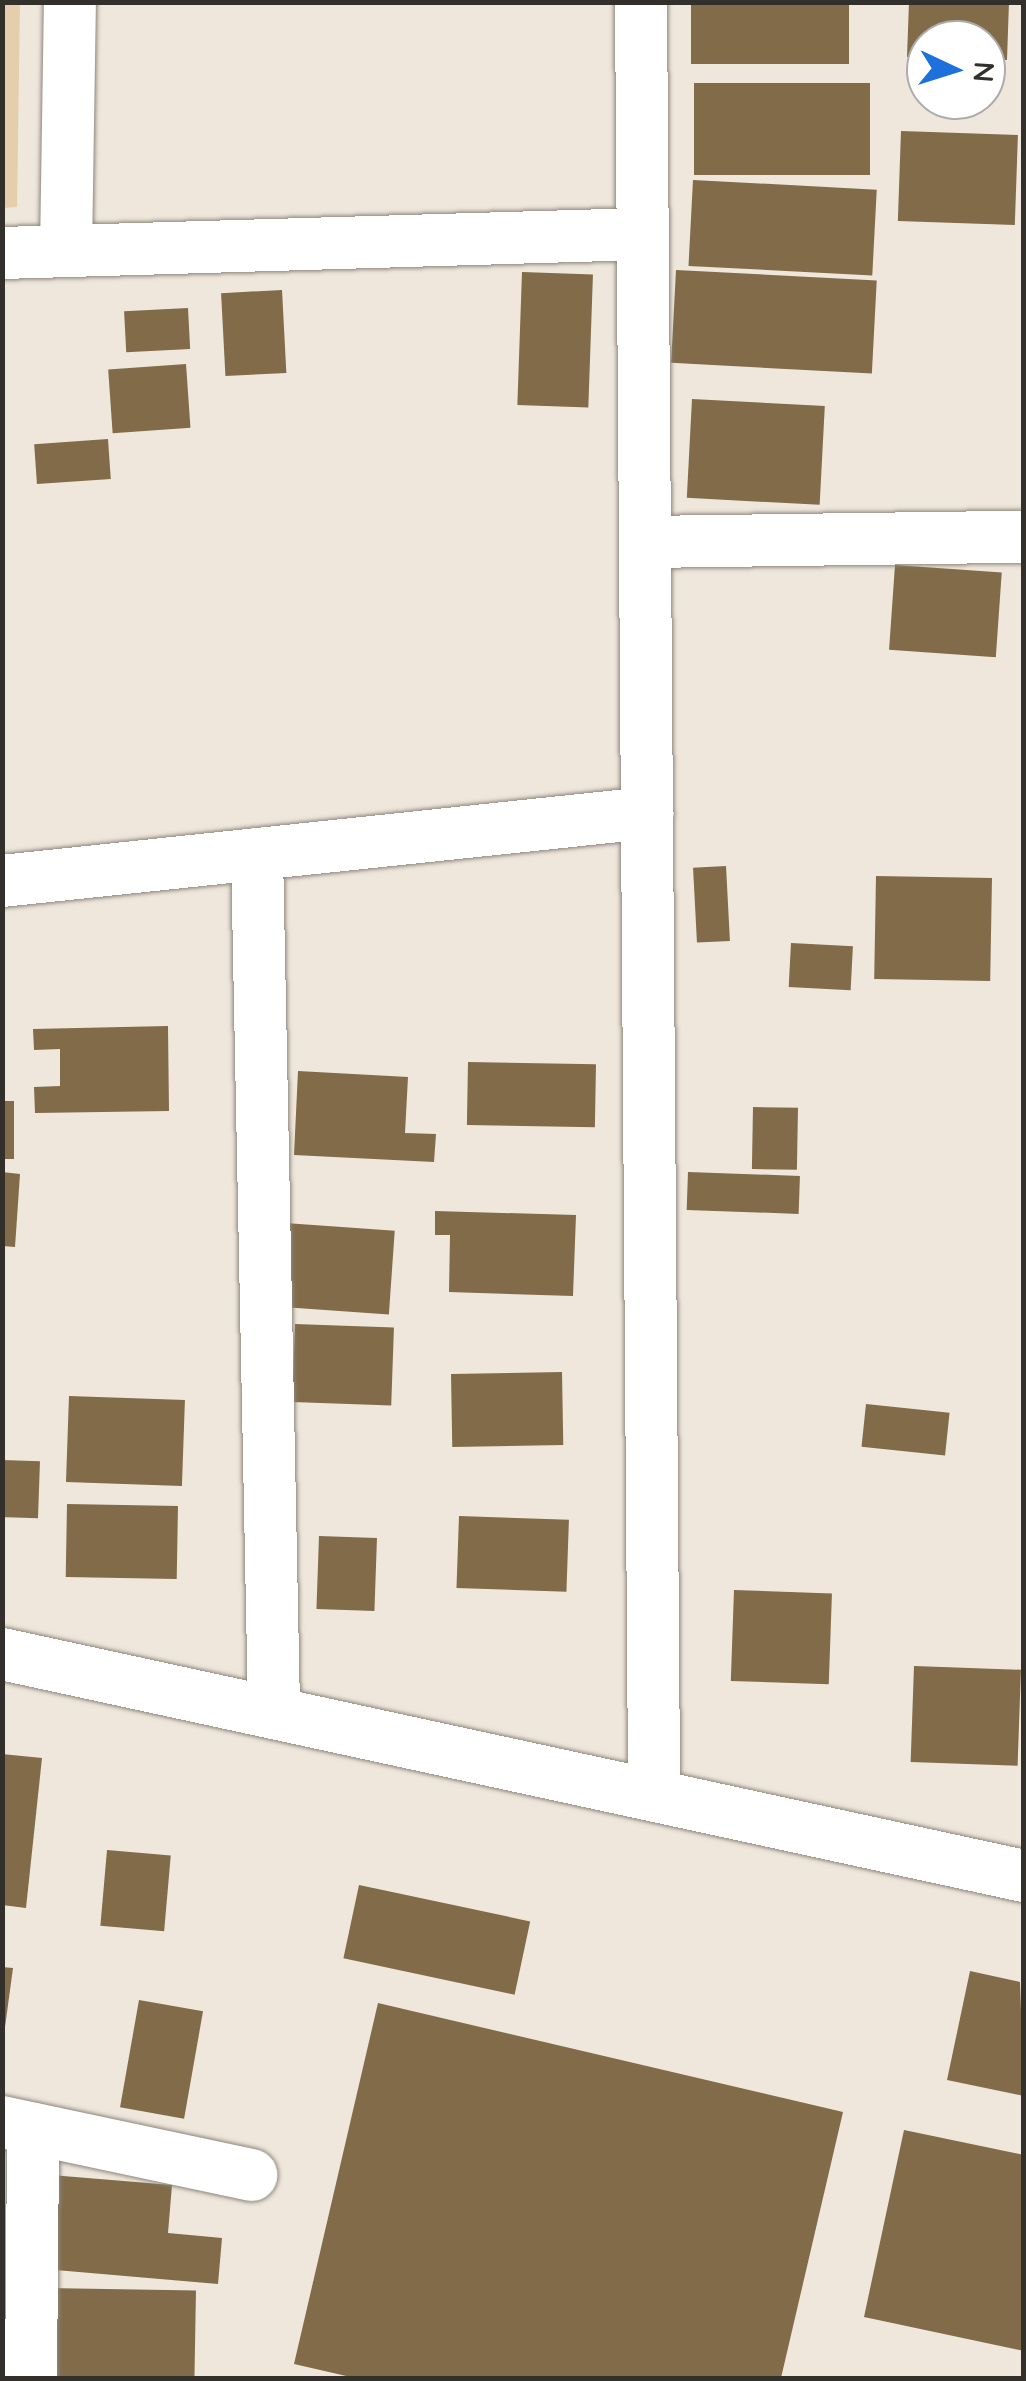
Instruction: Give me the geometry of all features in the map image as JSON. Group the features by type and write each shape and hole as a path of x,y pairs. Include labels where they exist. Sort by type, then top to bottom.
{"street":[{"path":"66,251 70,2"},
{"path":"640,2 654,1792"},
{"path":"2,253 642,234"},
{"path":"645,542 1024,538"},
{"path":"2,881 647,813"},
{"path":"257,854 274,1712"},
{"path":"2,1654 654,1792 1024,1876"},
{"path":"30,2378 18,2126 251,2176"}],"shaded area":[{"path":"3,2 20,3 17,207 3,208"}],"building":[{"path":"691,2 849,2 849,64 691,64"},
{"path":"909,2 1009,2 1007,60 1006,20 908,20"},
{"path":"694,83 870,83 870,175 694,175"},
{"path":"901,131 1018,135 1015,225 898,221"},
{"path":"693,180 877,190 872,276 688,266"},
{"path":"676,270 877,281 872,373 671,363"},
{"path":"522,272 593,274 588,407 517,405"},
{"path":"282,290 286,373 225,376 221,293"},
{"path":"188,308 190,349 126,352 124,311"},
{"path":"186,364 190,428 113,433 108,369"},
{"path":"692,399 825,406 820,505 687,498"},
{"path":"108,439 111,479 37,484 34,444"},
{"path":"895,565 1002,572 996,657 889,650"},
{"path":"726,866 730,941 697,943 693,868"},
{"path":"876,876 992,878 990,981 874,979"},
{"path":"791,943 853,946 851,990 789,987"},
{"path":"168,1026 169,1111 35,1113 34,1087 60,1086 60,1049 34,1050 33,1029"},
{"path":"468,1062 596,1064 595,1127 467,1125"},
{"path":"298,1071 408,1077 405,1133 436,1134 434,1162 294,1155"},
{"path":"2,1101 14,1101 14,1159 2,1159"},
{"path":"753,1107 798,1108 797,1170 752,1169"},
{"path":"2,1172 20,1174 15,1247 2,1246"},
{"path":"688,1172 800,1176 799,1214 687,1210"},
{"path":"435,1211 576,1215 573,1296 449,1292 450,1235 435,1235"},
{"path":"285,1223 395,1231 389,1314 279,1307"},
{"path":"295,1324 394,1327 391,1405 292,1402"},
{"path":"562,1372 563,1445 452,1447 451,1374"},
{"path":"69,1396 185,1400 182,1486 66,1482"},
{"path":"866,1404 950,1413 945,1456 862,1447"},
{"path":"2,1460 40,1461 38,1518 2,1517"},
{"path":"67,1504 178,1506 177,1579 66,1577"},
{"path":"459,1516 569,1520 566,1592 456,1588"},
{"path":"319,1536 377,1538 374,1611 316,1609"},
{"path":"734,1590 832,1593 829,1684 731,1681"},
{"path":"914,1666 1021,1670 1018,1766 911,1762"},
{"path":"2,1754 42,1758 26,1908 2,1905"},
{"path":"107,1850 171,1856 164,1931 100,1926"},
{"path":"359,1885 530,1921 515,1995 343,1958"},
{"path":"2,1967 13,1968 5,2027 2,2027"},
{"path":"970,1971 1020,1982 1024,2096 947,2080"},
{"path":"139,2000 203,2011 184,2119 120,2107"},
{"path":"378,2003 843,2112 781,2378 355,2378 294,2364"},
{"path":"904,2130 1024,2155 1024,2351 864,2317"},
{"path":"51,2175 172,2185 168,2233 222,2238 218,2284 44,2269"},
{"path":"46,2288 196,2291 194,2378 44,2378"}]}
